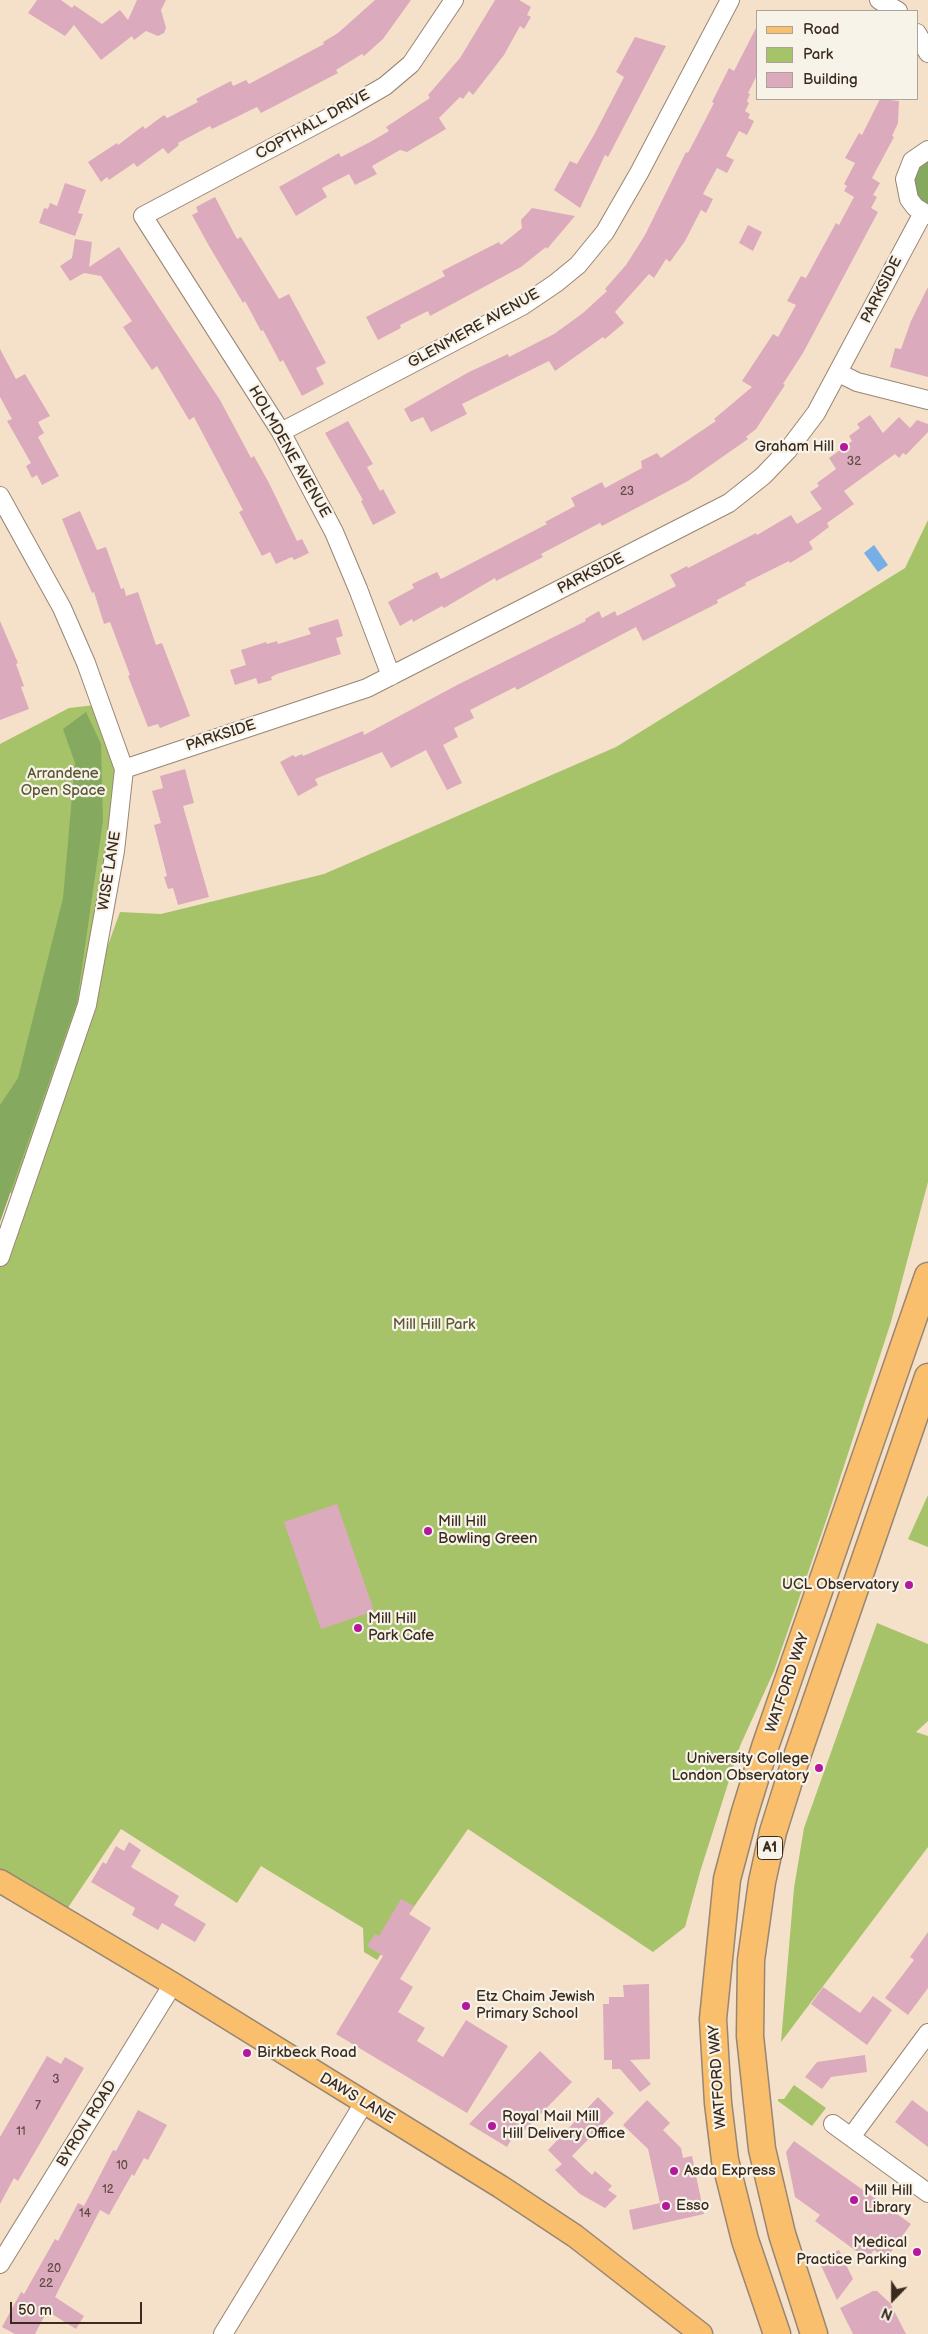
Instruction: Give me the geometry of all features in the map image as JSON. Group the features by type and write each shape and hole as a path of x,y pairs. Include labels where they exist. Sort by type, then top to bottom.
{"highway":[{"name":"WATFORD WAY","path":"777,2334 751,2261 738,2214 725,2160 718,2103 713,2019 727,1879 744,1815 766,1748 928,1276"},
{"name":"A1","path":"814,2334 782,2234 762,2149 750,2036 751,1960 770,1849 794,1765 928,1377"}],"main road":[{"name":"DAWS LANE","path":"0,1881 173,1984 562,2227 623,2271 701,2334"}],"street":[{"name":"COPTHALL DRIVE","path":"143,216 385,86 411,64 454,0"},
{"name":"GLENMERE AVENUE","path":"281,432 522,306 556,283 578,265 605,232 639,173 730,0"},
{"path":"879,0 896,10"},
{"path":"918,35 928,54"},
{"name":"PARKSIDE","path":"124,769 367,688 729,503 763,476 788,450 816,413 925,214 909,199 905,179 912,161 928,150"},
{"name":"HOLMDENE AVENUE","path":"143,216 281,432 334,532 391,676"},
{"path":"839,372 857,382 928,400"},
{"name":"WISE LANE","path":"0,496 62,608 86,664 124,769 114,851 87,1005 0,1257"},
{"name":"BYRON ROAD","path":"0,2264 173,1984"},
{"path":"851,2137 928,2033"},
{"path":"224,2334 364,2103"},
{"path":"833,2124 928,2193"}],"green space":[{"path":"928,156 928,209 914,198 911,173"},
{"name":"Mill Hill Park","path":"928,520 928,1182 891,1322 828,1515 774,1671 740,1746 700,1872 685,1927 653,1952 468,1829 377,1960 364,1952 363,1928 261,1866 237,1903 121,1829 61,1918 0,1881 0,1255 20,1197 0,1188 0,744 69,708 104,704 129,772 87,1003 120,912 161,914 324,874 616,747 905,568"},
{"path":"86,712 101,744 103,821 77,1002 0,1222 0,1105 18,1078 63,898 75,763 63,729"},
{"path":"928,1495 928,1547 908,1539"},
{"path":"877,1623 928,1644 928,1721 916,1732 928,1736 928,1847 781,2042 794,1888 804,1828"},
{"path":"794,2085 826,2108 812,2126 778,2101 778,2099 784,2099"}],"water":[{"path":"874,545 888,565 878,572 864,553"}],"building":[{"path":"37,0 61,0 72,8 74,5 102,24 120,10 128,20 137,0 166,0 161,10 166,28 164,33 158,36 146,31 134,40 132,36 101,60 74,25 65,36 28,13"},
{"path":"375,0 411,0 383,39 364,56 362,54 336,70 338,73 261,113 257,107 212,129 210,126 178,143 179,145 168,154 163,148 137,167 134,163 109,180 107,177 101,182 88,162 117,143 118,145 143,126 145,129 164,115 167,118 173,115 198,102 196,99 231,81 233,86 246,80 249,84 324,44 323,42 338,33"},
{"path":"495,0 519,0 531,7 527,15 531,17 524,29 520,26 504,55 473,95 469,91 463,99 460,97 439,118 446,129 407,152 400,150 372,166 377,174 355,185 349,174 322,188 327,197 296,216 279,187 339,153 341,157 389,131 386,127 430,98 428,95 460,58"},
{"path":"756,28 756,77 748,93 750,94 747,101 749,103 745,111 750,114 748,118 754,121 747,135 739,131 726,156 734,160 727,173 717,168 703,194 713,199 706,213 701,210 685,241 670,262 666,259 654,278 649,274 615,312 624,323 605,339 603,337 555,371 549,361 462,404 467,414 431,432 423,417 411,422 404,409 469,372 508,354 509,357 554,334 583,313 607,291 605,289 626,265 645,235 686,152 688,153 714,103 712,102 729,68 734,71"},
{"path":"635,37 666,46 608,157 605,155 580,208 554,190 570,161 577,164 595,133 624,77 616,72"},
{"path":"880,100 899,101 898,123 892,136 894,137 872,178 880,183 873,195 877,197 871,208 878,212 803,353 783,384 785,385 756,429 746,437 748,439 688,481 602,526 600,523 541,554 543,557 496,581 495,578 444,608 442,606 413,622 412,619 400,626 388,602 414,588 412,584 437,572 441,579 547,524 545,522 575,506 571,498 602,482 605,488 642,468 641,461 657,453 661,458 716,421 714,419 752,387 742,381 773,334 778,337 796,305 787,301 801,276 806,278 836,223 839,225 854,197 844,191 847,186 844,184 855,163 845,158 859,133 862,135"},
{"path":"65,183 86,190 78,213 83,214 75,236 39,223 44,208 48,209 50,203 57,206"},
{"path":"215,197 237,239 241,237 279,299 289,294 326,363 316,368 324,384 302,396 283,360 280,362 263,330 261,331 245,301 243,303 192,215 198,212 196,207"},
{"path":"532,208 575,216 547,249 546,247 521,267 430,316 428,311 400,325 401,328 378,340 366,317 445,276 442,271 499,242 501,245 522,228 521,220"},
{"path":"748,225 762,232 753,251 739,243"},
{"path":"75,239 92,242 89,267 119,247 220,400 251,458 254,456 269,483 297,541 302,539 309,553 294,560 292,557 276,564 270,552 262,556 239,512 243,510 194,417 189,420 157,366 152,370 123,327 132,321 101,276 84,273 70,281 60,266 72,258"},
{"path":"928,287 928,377 890,367 895,348 901,349 911,321"},
{"path":"0,349 16,379 25,374 50,416 38,422 44,433 38,437 59,476 42,485 37,475 32,478 26,466 31,463 7,421 12,419 0,397"},
{"path":"870,415 883,433 899,417 910,428 917,420 928,424 928,432 906,455 903,453 899,458 895,454 844,491 854,504 827,523 829,527 809,542 813,549 790,563 789,561 745,583 746,585 717,600 718,603 643,641 636,627 517,690 515,687 470,710 474,718 454,728 458,737 443,745 462,783 447,790 426,750 391,768 382,752 315,779 318,785 298,796 280,762 293,755 295,757 302,754 303,756 363,731 364,735 459,684 586,621 585,619 599,611 602,618 615,611 617,616 676,586 670,575 687,566 688,568 756,533 757,535 791,515 797,524 822,509 810,492 819,486 817,483 836,469 829,458 852,441 849,436 860,428 857,424"},
{"path":"348,421 373,464 367,467 380,491 383,489 396,513 373,525 361,501 363,500 325,433"},
{"path":"80,511 97,550 106,547 121,589 124,588 126,596 138,592 156,645 162,643 190,716 160,728 158,724 148,727 110,622 104,624 94,592 92,593 62,519"},
{"path":"338,619 343,636 336,638 341,654 277,674 271,677 272,680 258,684 256,678 235,685 230,670 246,665 241,650 266,642 267,644 277,641 278,644 311,634 308,628"},
{"path":"0,621 18,663 16,664 24,686 21,687 29,709 0,720"},
{"path":"185,769 194,803 183,806 209,897 178,905 173,888 168,889 164,877 167,876 154,825 161,823 152,791 163,788 160,776"},
{"path":"337,1504 374,1611 321,1629 284,1522"},
{"path":"129,1842 141,1850 131,1867 179,1896 174,1905 206,1924 195,1942 162,1923 158,1930 132,1915 135,1908 91,1882 103,1862 106,1864 116,1846 124,1851"},
{"path":"401,1899 414,1906 409,1914 431,1928 400,1979 413,1987 398,2012 425,2028 417,2041 443,2057 466,2020 508,2046 467,2113 336,2034 383,1956 367,1946 375,1934 379,1936"},
{"path":"928,1932 928,1988 908,2015 885,1998 914,1960 910,1957"},
{"path":"649,1984 650,2059 630,2060 651,2084 640,2092 620,2069 612,2069 612,2060 604,2060 603,2004 609,2004 609,1997 624,1997 623,1985"},
{"path":"823,1987 860,2013 873,1996 892,2010 867,2045 811,2004"},
{"path":"540,2051 572,2082 521,2134 517,2130 507,2147 469,2124"},
{"path":"865,2055 867,2072 831,2077 822,2089 805,2077 817,2062"},
{"path":"47,2056 61,2064 65,2057 84,2068 18,2181 14,2178 0,2204 0,2137"},
{"path":"598,2097 614,2113 572,2156 592,2175 595,2171 612,2186 608,2190 617,2196 605,2208 580,2194 555,2170 562,2164 548,2150"},
{"path":"647,2100 670,2123 663,2130 681,2148 683,2158 692,2156 704,2214 633,2230 629,2210 660,2203 648,2149 623,2125"},
{"path":"912,2100 928,2112 928,2147 895,2122"},
{"path":"138,2110 167,2125 148,2160 144,2158 134,2176 132,2174 109,2215 100,2210 55,2297 84,2316 76,2329 47,2311 35,2334 15,2334 2,2327 21,2292 24,2294 55,2239 58,2241 78,2203 84,2206 113,2150 116,2151"},
{"name":"Mill Hill Library","path":"794,2141 911,2224 886,2259 874,2250 867,2259 815,2221 820,2215 795,2197 786,2152"},
{"path":"839,2250 853,2279 837,2300 818,2259"},
{"path":"873,2291 877,2291 890,2303 906,2334 853,2334 840,2308"}],"place":[{"name":"Graham Hill","path":"844,447"},
{"name":"Mill Hill Bowling Green","path":"428,1531"},
{"name":"UCL Observatory","path":"909,1585"},
{"name":"Mill Hill Park Cafe","path":"358,1628"},
{"name":"University College London Observatory","path":"819,1768"},
{"name":"Etz Chaim Jewish Primary School","path":"466,2006"},
{"name":"Birkbeck Road","path":"247,2053"},
{"name":"Royal Mail Mill Hill Delivery Office","path":"492,2126"},
{"name":"Asda Express","path":"674,2171"},
{"name":"Mill Hill Library","path":"854,2200"},
{"name":"Esso","path":"666,2206"},
{"name":"Medical Practice Parking","path":"917,2252"}],"park label":[{"name":"Arrandene Open Space","path":"63,782"}]}
